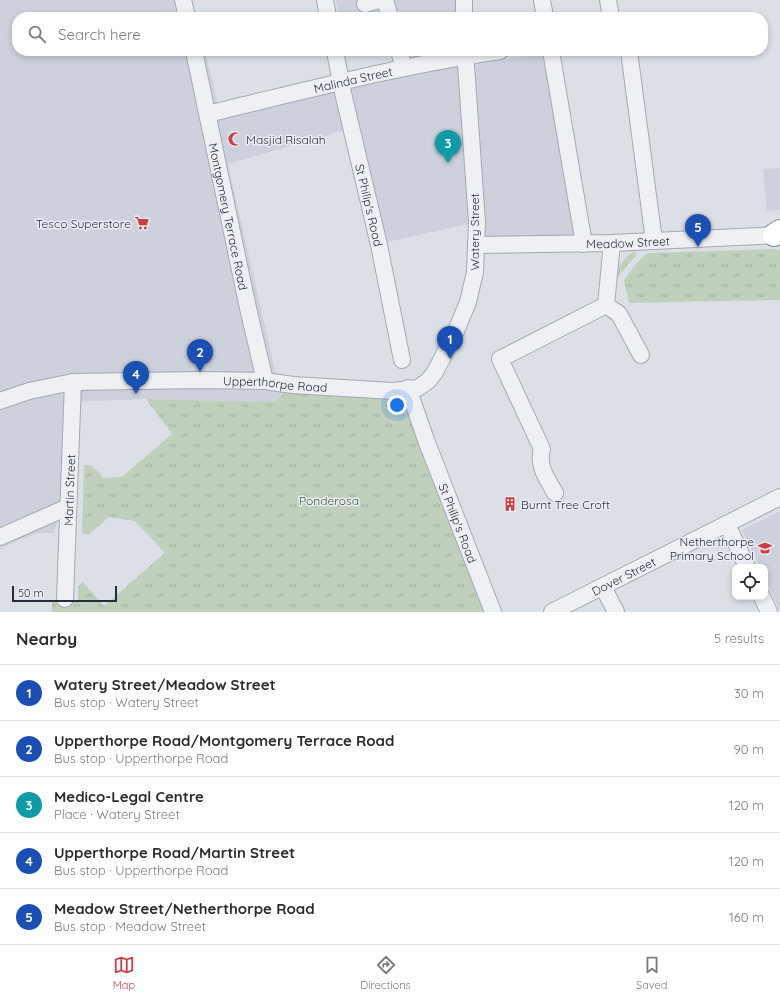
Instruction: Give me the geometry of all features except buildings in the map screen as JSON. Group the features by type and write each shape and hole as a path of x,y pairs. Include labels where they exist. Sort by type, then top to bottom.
{"street":[{"path":"183,0 185,12"},
{"path":"325,0 327,12"},
{"path":"385,0 389,12"},
{"path":"464,0 464,12"},
{"path":"542,0 544,12"},
{"path":"608,0 610,12"},
{"name":"St Philip's Road","path":"336,56 379,245 402,360"},
{"path":"400,56 404,68"},
{"name":"Malinda Street","path":"207,114 453,56"},
{"name":"Watery Street","path":"408,388 418,388 428,381 435,372 456,331 468,302 475,272 477,222 465,56"},
{"path":"552,56 584,244"},
{"path":"630,56 654,241"},
{"name":"Montgomery Terrace Road","path":"196,59 248,308 265,381"},
{"name":"Meadow Street","path":"476,245 612,243 778,234"},
{"path":"606,305 612,243"},
{"path":"606,305 619,314 641,355"},
{"path":"554,493 542,467 540,457 542,449 500,359 606,305"},
{"name":"Upperthorpe Road","path":"0,401 29,391 73,382 199,380 265,381 293,385 392,391 408,388"},
{"name":"Martin Street","path":"65,599 73,382"},
{"name":"St Philip's Road","path":"408,388 426,440 493,612"},
{"name":"Dover Street","path":"552,612 780,497"},
{"path":"0,537 68,507"},
{"path":"727,524 747,564"},
{"path":"603,587 616,612"},
{"path":"763,600 769,612"}],"shaded area":[{"path":"0,0 192,0 195,12 12,12 12,56 206,56 220,112 395,65 393,56 471,56 472,65 530,56 543,56 585,237 478,241 477,222 378,244 348,129 228,164 277,379 293,385 275,402 146,399 66,402 63,503 54,533 38,533 0,548"},
{"path":"336,0 463,0 464,12 338,12"},
{"path":"780,168 780,210 767,211 763,169"},
{"name":"Netherthorpe Primary School","path":"780,511 780,611 768,585 768,564 759,564 742,530"}],"green space":[{"path":"780,250 780,300 629,303 624,280 636,264 647,253"},
{"path":"634,251 637,254 616,279 617,271 621,263"},
{"name":"Ponderosa","path":"293,385 407,394 493,612 52,612 52,600 78,601 78,587 83,582 104,606 165,553 135,521 109,517 88,535 82,533 84,465 91,465 104,478 122,477 172,434 146,399 275,402"}],"place":[{"name":"Masjid Risalah","path":"235,139"},
{"name":"Medico-Legal Centre","path":"448,163"},
{"name":"Tesco Superstore","path":"142,223"},
{"name":"Meadow Street/Netherthorpe Road","path":"698,247"},
{"name":"Watery Street/Meadow Street","path":"450,359"},
{"name":"Upperthorpe Road/Montgomery Terrace Road","path":"200,372"},
{"name":"Upperthorpe Road/Martin Street","path":"136,394"},
{"name":"Burnt Tree Croft","path":"510,504"},
{"name":"Netherthorpe Primary School","path":"765,548"}]}
